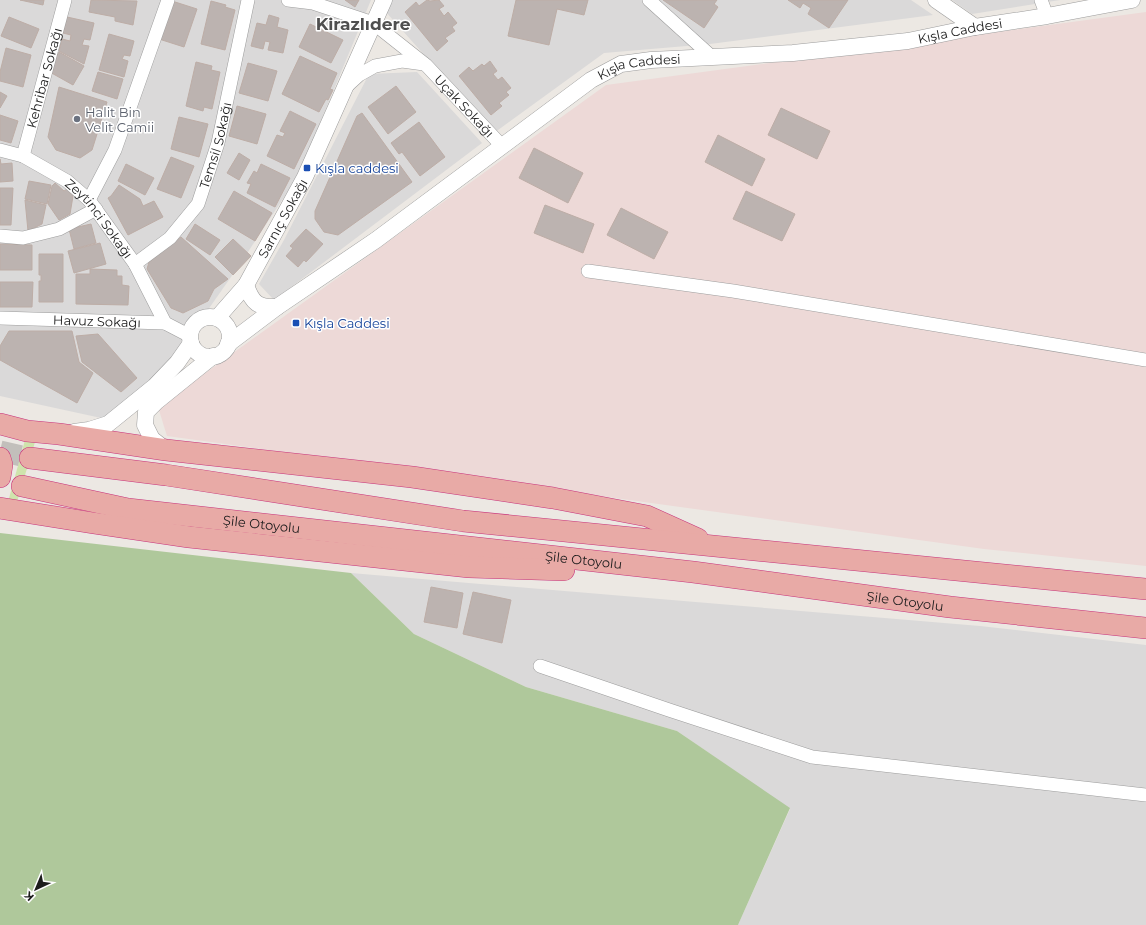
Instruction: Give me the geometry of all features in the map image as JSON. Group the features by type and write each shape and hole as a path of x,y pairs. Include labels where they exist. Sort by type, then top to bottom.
{"highway":[{"path":"0,424 26,431 59,434 166,450 412,477 553,498 647,516 715,546"},
{"path":"0,458 2,465 0,477"},
{"name":"Şile Otoyolu","path":"30,458 166,475 463,521 1146,589"},
{"name":"Şile Otoyolu","path":"22,486 128,509 693,572 950,607 1146,628"},
{"path":"0,508 188,537 469,567 656,573 693,572"},
{"path":"0,522 93,523"}],"street":[{"name":"Kehribar Sokağı","path":"24,156 65,0"},
{"path":"0,236 23,238 59,229 93,205 115,150 168,0"},
{"name":"Temsil Sokağı","path":"135,264 170,238 198,204 218,143 248,0"},
{"name":"Uçak Sokağı","path":"288,0 311,1 373,23 426,65 502,146"},
{"name":"Sarnıç Sokağı","path":"217,318 246,285 305,177 384,0"},
{"path":"649,0 712,57"},
{"path":"936,0 975,27"},
{"path":"1041,0 1047,16"},
{"name":"Kışla Caddesi","path":"228,344 277,307 376,240 591,80 620,64 651,60 793,53 908,41 975,27 1047,16 1132,0"},
{"name":"Uçak Sokağı","path":"344,88 359,75 375,66 402,61 426,65"},
{"name":"Zeytinci Sokağı","path":"0,150 24,156 67,181 93,205 135,264 165,323"},
{"path":"588,270 733,291 1146,360"},
{"path":"246,285 250,297 257,304 265,308 277,307"},
{"path":"59,434 89,430 108,424 155,386 177,363 191,340 194,324 199,320 211,317 217,318 227,326 230,338 225,350 213,356 200,354 194,349 191,340"},
{"name":"Havuz Sokağı","path":"0,318 165,323 191,340"},
{"path":"166,450 152,439 145,425 146,412 156,402 213,356"},
{"path":"540,666 812,757 1146,795"}],"shaded area":[{"path":"0,0 371,0 298,176 238,267 177,354 115,421 0,396"},
{"path":"392,0 911,0 933,15 710,44 604,53 494,133 385,11"},
{"path":"952,0 1060,0 972,14"},
{"path":"1146,12 1146,566 984,549 167,436 158,407 606,85"},
{"path":"417,72 482,143 274,300 259,284 284,240 369,74"},
{"path":"351,573 980,626 1146,645 1146,925 738,925 790,809 677,731 526,687 414,634"}],"green space":[{"path":"25,440 35,442 16,505 8,502"},
{"path":"0,533 351,573 414,634 526,687 677,731 790,808 738,925 0,925"}],"building":[{"path":"20,0 44,0 43,5"},
{"path":"91,0 137,1 133,25 115,21 115,17 89,12"},
{"path":"345,0 359,0 355,7"},
{"path":"427,0 439,0 444,6 439,9 444,16 448,12 457,23 452,27 455,31 445,38 448,41 437,51 405,12 416,2 419,6"},
{"path":"516,0 588,0 584,15 557,9 549,45 508,36"},
{"path":"663,0 717,0 714,4 718,7 704,28"},
{"path":"788,0 848,0 829,28 808,14 811,8 803,3 800,8"},
{"path":"172,1 197,9 184,47 159,39"},
{"path":"211,1 226,5 225,7 235,10 225,50 201,44"},
{"path":"269,15 279,18 277,27 288,30 283,53 268,50 270,42 265,41 263,49 251,46 257,23 266,25"},
{"path":"9,17 39,29 31,48 1,36"},
{"path":"67,17 94,23 90,40 84,39 82,45 89,46 84,64 59,51 62,39 70,41 71,35 63,33"},
{"path":"310,24 343,40 331,63 299,47"},
{"path":"109,34 134,41 130,56 124,55 122,59 128,61 124,77 99,70"},
{"path":"6,48 31,55 23,87 0,81 0,72"},
{"path":"59,52 84,66 73,85 48,71"},
{"path":"300,56 337,73 330,89 333,90 319,112 282,94"},
{"path":"490,61 497,71 493,74 498,80 502,77 511,88 506,92 509,95 499,103 502,106 491,115 459,76 469,67 473,71 482,64 484,66"},
{"path":"196,62 212,66 211,70 220,72 212,109 204,107 203,111 186,106"},
{"path":"248,63 277,71 268,101 239,93"},
{"path":"98,72 123,79 117,99 92,91"},
{"path":"396,86 416,112 388,134 368,107"},
{"name":"Halit Bin Velit Camii","path":"59,87 107,102 92,150 80,158 56,150 48,137"},
{"path":"0,92 7,96 0,108"},
{"path":"237,106 266,114 257,144 229,136"},
{"path":"781,108 830,131 817,159 768,135"},
{"path":"290,111 316,124 294,169 267,156 277,135 283,137 285,133 280,131"},
{"path":"362,113 412,182 338,235 324,232 315,219 315,211 357,116"},
{"path":"0,115 18,121 11,143 0,140"},
{"path":"179,117 208,124 199,157 171,149"},
{"path":"419,122 445,157 420,176 402,152 399,154 391,143"},
{"path":"718,135 765,159 752,186 705,162"},
{"path":"534,148 583,173 568,203 519,178"},
{"path":"239,153 250,160 239,180 227,173"},
{"path":"171,157 194,166 181,198 157,189"},
{"path":"0,159 1,164 12,163 13,181 0,182"},
{"path":"126,164 154,178 145,195 118,181"},
{"path":"261,164 290,178 275,207 247,193 251,184 247,183 254,171 257,173"},
{"path":"29,181 51,185 47,204 25,199"},
{"path":"55,183 64,191 67,189 73,196 70,214 59,220 48,204 52,186"},
{"path":"119,185 140,199 143,206 154,201 163,217 128,235 108,198"},
{"path":"0,188 13,188 11,225 0,225"},
{"path":"234,191 272,213 255,241 218,219"},
{"path":"746,191 795,214 782,241 733,219"},
{"path":"25,200 46,205 42,224 28,231"},
{"path":"545,205 594,224 583,253 534,233"},
{"path":"621,208 668,232 654,259 607,235"},
{"path":"91,224 96,243 74,249 69,229"},
{"path":"195,224 220,240 210,255 186,239"},
{"path":"306,229 323,244 306,262 304,260 298,267 286,256 293,248 290,246"},
{"path":"181,237 228,279 214,289 208,301 183,313 171,308 147,269 149,262"},
{"path":"233,239 251,256 233,275 215,257"},
{"path":"100,243 106,264 74,273 68,251"},
{"path":"0,244 32,245 32,270 0,270"},
{"path":"39,254 63,254 63,302 39,302 39,281 41,281 41,275 39,275"},
{"path":"90,269 117,270 117,276 122,276 122,285 129,286 128,305 76,304 76,274 90,274"},
{"path":"0,282 33,282 32,307 0,307"},
{"path":"9,331 72,331 79,362 93,373 77,403 0,360 0,346"},
{"path":"98,334 137,378 121,392 82,362 76,336"},
{"path":"431,587 463,593 457,628 424,622"},
{"path":"473,592 511,600 502,643 463,634"}],"tunnel":[{"path":"0,451 30,458"}],"place":[{"name":"Halit Bin Velit Camii","path":"77,119"},
{"name":"Kışla caddesi","path":"307,168"},
{"name":"Kışla Caddesi","path":"296,323"}],"district":[{"name":"Kirazlıdere","path":"363,24"}]}
